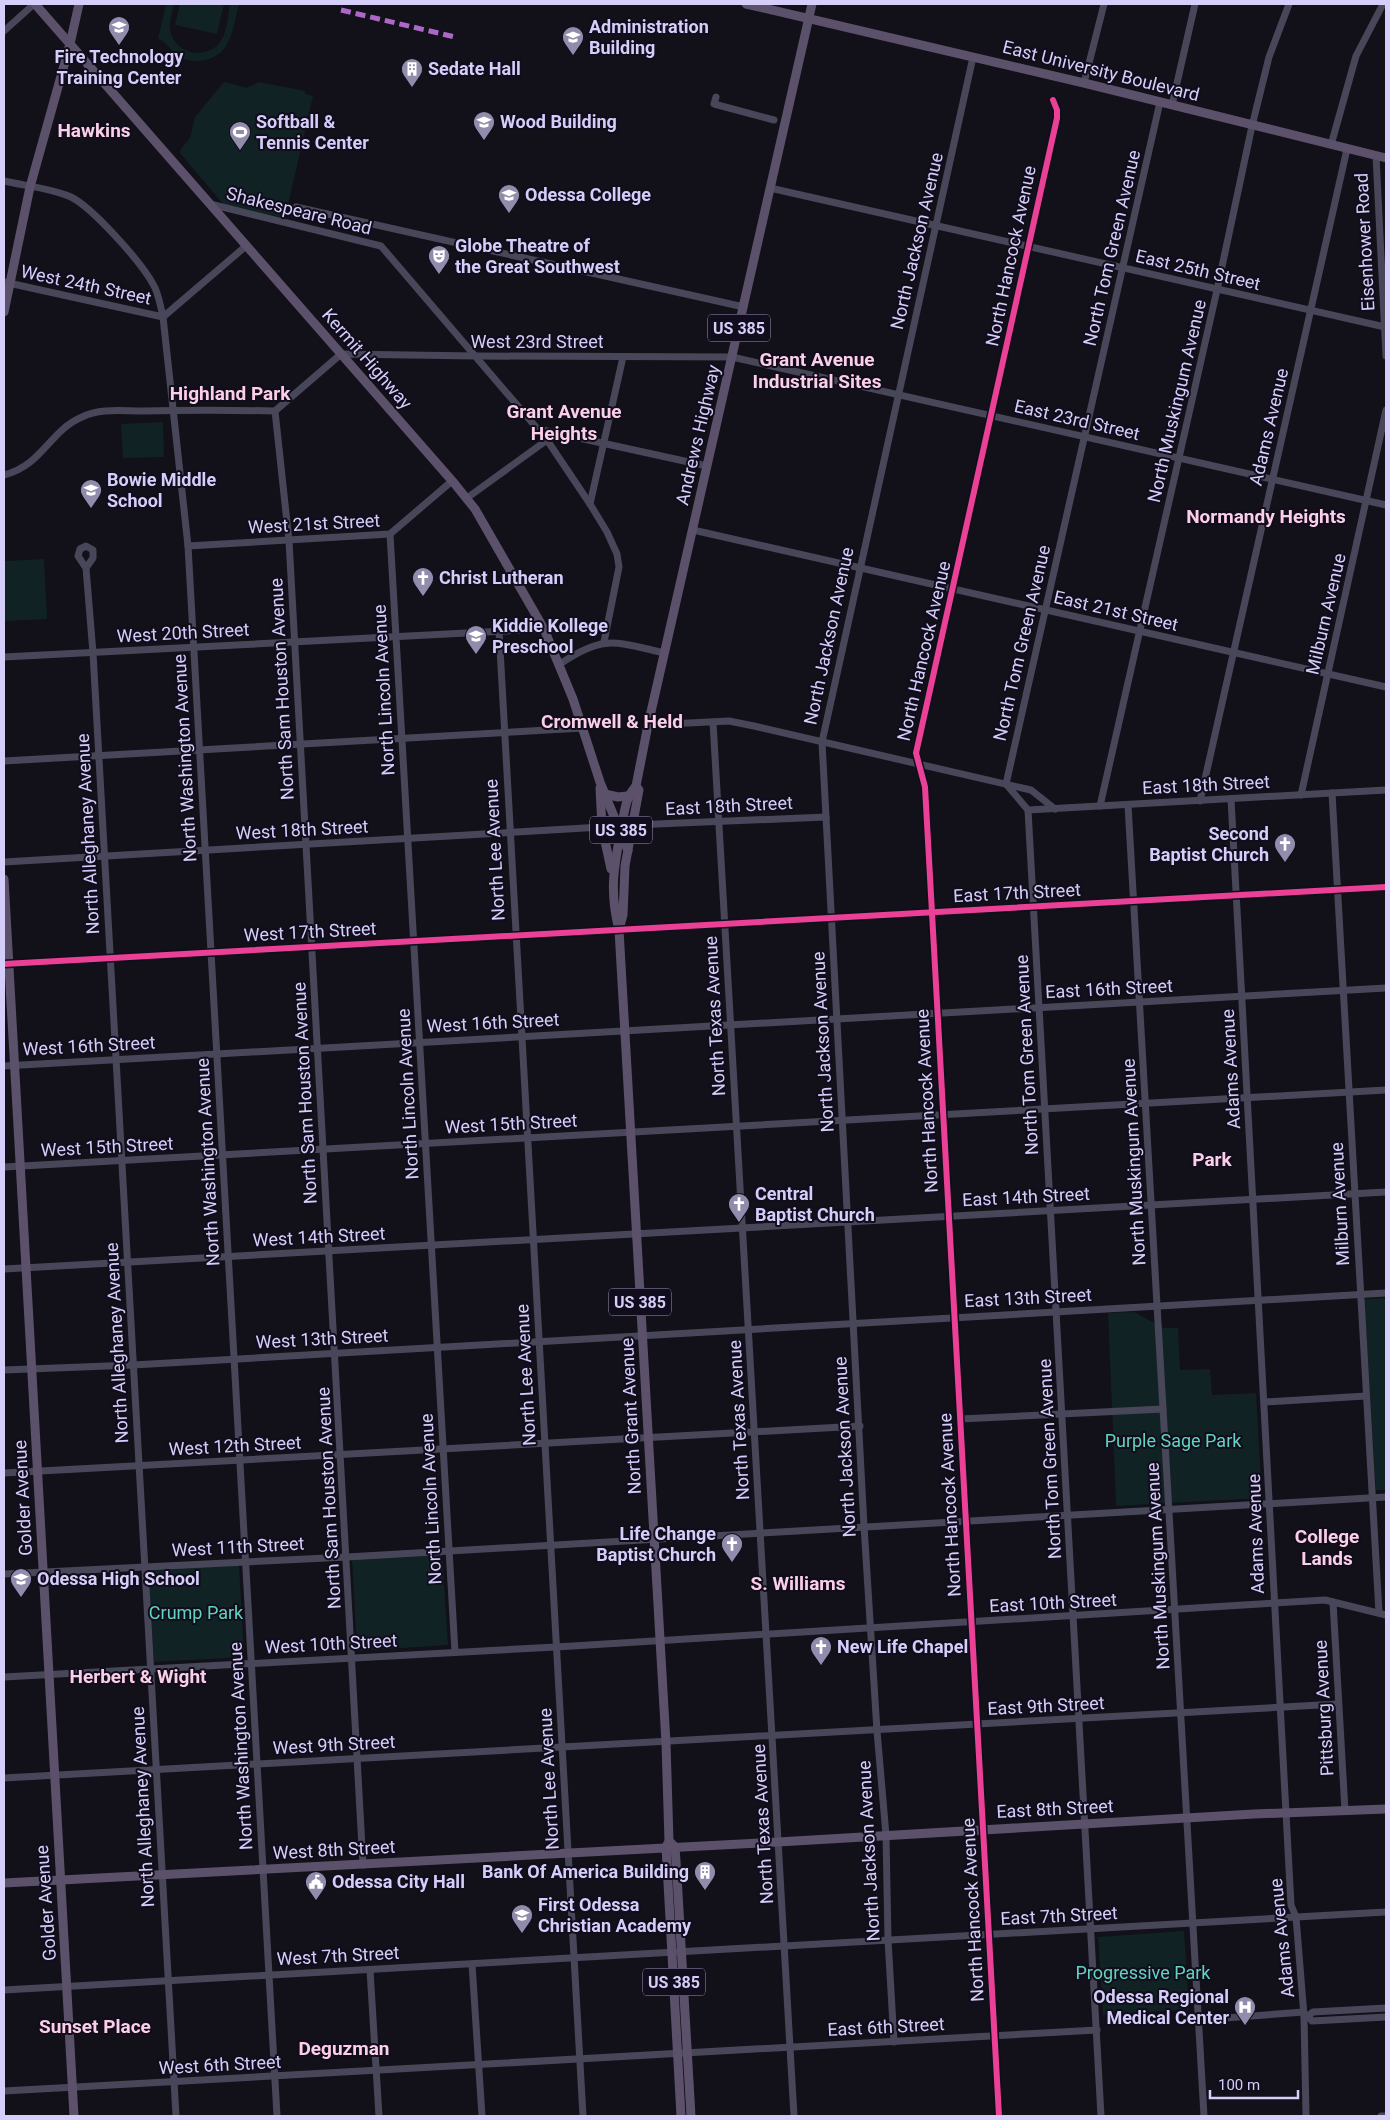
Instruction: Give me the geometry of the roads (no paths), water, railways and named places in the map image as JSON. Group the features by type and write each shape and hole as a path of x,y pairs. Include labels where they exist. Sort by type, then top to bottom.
{"main road":[{"name":"Kermit Highway","path":"34,4 467,498 544,629 560,664 600,782 628,851"},
{"path":"4,312 7,283 30,187 70,44 79,4"},
{"name":"East University Boulevard","path":"746,4 1084,83 1386,158"},
{"name":"Andrews Highway","path":"628,851 639,790 636,786 648,725 812,4"},
{"name":"Kermit Highway","path":"600,782 602,827 612,877"},
{"name":"US 385","path":"612,877 627,796 636,786"},
{"path":"605,794 618,797 627,796"},
{"name":"North Grant Avenue","path":"619,930 624,915 628,851"},
{"name":"North Grant Avenue","path":"612,877 613,907 619,930 666,1742 670,1845 691,2116"},
{"name":"Golder Avenue","path":"4,879 6,964 32,1369 74,2116"},
{"name":"East 8th Street","path":"670,1845 778,1842 1287,1812 1386,1809"},
{"name":"West 8th Street","path":"4,1883 363,1865 670,1845"},
{"name":"North Grant Avenue","path":"677,1951 677,2052 681,2116"}],"street":[{"path":"4,31 34,4"},
{"path":"1084,83 1104,4"},
{"path":"1172,105 1195,4"},
{"name":"North Muskingum Avenue","path":"1100,806 1217,290 1252,126 1269,57 1289,4"},
{"path":"1331,145 1356,56 1383,4"},
{"name":"North Jackson Avenue","path":"894,2042 888,1940 886,1835 877,1731 864,1526 822,742 859,568 974,57"},
{"path":"716,97 714,104 774,120"},
{"name":"North Hancock Avenue","path":"999,2116 936,1013 925,787 916,753 1057,118 1057,110 1053,100"},
{"name":"North Tom Green Avenue","path":"1006,784 1160,102"},
{"name":"Adams Avenue","path":"1200,801 1348,149"},
{"name":"Eisenhower Road","path":"1376,156 1382,228 1386,326"},
{"name":"North Washington Avenue","path":"4,181 68,196 91,210 149,276 158,295 163,317 188,546 277,2116"},
{"name":"East 25th Street","path":"770,188 1217,290 1386,326"},
{"name":"Shakespeare Road","path":"210,204 381,246 547,440 590,504 615,548 619,560 618,573 604,642"},
{"path":"296,207 744,308"},
{"path":"163,317 246,246"},
{"name":"West 24th Street","path":"7,283 163,317"},
{"path":"1386,326 1386,356"},
{"path":"4,475 24,467 35,460 65,427 84,416 105,411 275,411 341,354"},
{"name":"West 23rd Street","path":"341,354 732,357"},
{"path":"590,504 623,357"},
{"name":"East 23rd Street","path":"732,357 1386,505"},
{"name":"Milburn Avenue","path":"1301,795 1386,410"},
{"name":"North Sam Houston Avenue","path":"275,411 289,541 359,1758 363,1865"},
{"path":"538,429 708,466"},
{"path":"467,498 547,440"},
{"name":"West 21st Street","path":"188,546 390,534 452,481"},
{"name":"East 21st Street","path":"693,530 1386,687"},
{"name":"North Lincoln Avenue","path":"390,534 454,1652"},
{"name":"North Alleghaney Avenue","path":"86,568 93,653 176,2116"},
{"name":"West 20th Street","path":"4,657 544,629"},
{"name":"North Lee Avenue","path":"498,631 583,2116"},
{"path":"560,664 588,647 604,642 664,653"},
{"path":"648,725 729,721 1031,790 1055,809"},
{"name":"North Texas Avenue","path":"713,722 794,2116"},
{"path":"4,761 583,728"},
{"path":"1006,784 1028,810"},
{"name":"East 18th Street","path":"1028,810 1386,790"},
{"name":"Milburn Avenue","path":"1332,793 1372,1498 1382,1614"},
{"name":"Adams Avenue","path":"1231,799 1292,1906 1296,1917 1305,2015 1306,2116"},
{"name":"North Muskingum Avenue","path":"1128,805 1204,2116"},
{"name":"North Tom Green Avenue","path":"1028,810 1101,2116"},
{"name":"East 18th Street","path":"633,825 826,817"},
{"name":"West 18th Street","path":"4,862 602,827"},
{"name":"East 17th Street","path":"619,930 1386,886"},
{"name":"West 17th Street","path":"6,964 619,930"},
{"name":"East 16th Street","path":"625,1031 1386,988"},
{"name":"West 16th Street","path":"4,1066 625,1031"},
{"name":"West 15th Street","path":"4,1168 1386,1090"},
{"name":"East 14th Street","path":"636,1234 1386,1192"},
{"name":"West 14th Street","path":"4,1270 636,1234"},
{"name":"East 13th Street","path":"642,1336 1386,1293"},
{"name":"West 13th Street","path":"4,1370 133,1365 642,1336"},
{"path":"1265,1402 1366,1396"},
{"path":"960,1420 1163,1409"},
{"name":"West 12th Street","path":"4,1474 860,1426"},
{"name":"West 11th Street","path":"4,1574 347,1557 1386,1497"},
{"name":"East 10th Street","path":"660,1640 1325,1600 1382,1614"},
{"name":"Pittsburg Avenue","path":"1333,1602 1344,1811"},
{"name":"West 10th Street","path":"4,1677 660,1640"},
{"name":"East 9th Street","path":"666,1742 1338,1704"},
{"name":"West 9th Street","path":"4,1778 666,1742"},
{"name":"East 7th Street","path":"677,1951 1386,1912"},
{"name":"West 7th Street","path":"4,1990 677,1951"},
{"path":"472,1964 482,2116"},
{"path":"370,1970 378,2116"},
{"path":"1198,2020 1305,2015 1313,2012 1386,2008"},
{"path":"1305,2015 1312,2021 1386,2017"},
{"name":"East 6th Street","path":"677,2052 1097,2030"},
{"name":"West 6th Street","path":"4,2091 174,2083 677,2052"},
{"path":"1381,2116 1386,2116"}],"place":[{"name":"Fire Technology Training Center","path":"119,46"},
{"name":"Administration Building","path":"573,56"},
{"name":"Sedate Hall","path":"412,88"},
{"name":"Wood Building","path":"484,141"},
{"name":"Softball & Tennis Center","path":"240,151"},
{"name":"Odessa College","path":"509,214"},
{"name":"Globe Theatre of the Great Southwest","path":"439,275"},
{"name":"Bowie Middle School","path":"91,509"},
{"name":"Christ Lutheran","path":"423,597"},
{"name":"Kiddie Kollege Preschool","path":"476,655"},
{"name":"Second Baptist Church","path":"1285,863"},
{"name":"Central Baptist Church","path":"739,1223"},
{"name":"Life Change Baptist Church","path":"732,1563"},
{"name":"Odessa High School","path":"21,1598"},
{"name":"New Life Chapel","path":"821,1666"},
{"name":"Bank Of America Building","path":"705,1891"},
{"name":"Odessa City Hall","path":"316,1901"},
{"name":"First Odessa Christian Academy","path":"522,1934"},
{"name":"Odessa Regional Medical Center","path":"1245,2026"}],"district":[{"name":"Hawkins","path":"94,130"},
{"name":"Grant Avenue Industrial Sites","path":"817,370"},
{"name":"Highland Park","path":"230,393"},
{"name":"Grant Avenue Heights","path":"564,422"},
{"name":"Normandy Heights","path":"1266,516"},
{"name":"Cromwell & Held","path":"612,721"},
{"name":"Park","path":"1212,1159"},
{"name":"College Lands","path":"1327,1547"},
{"name":"S. Williams","path":"798,1583"},
{"name":"Herbert & Wight","path":"138,1676"},
{"name":"Sunset Place","path":"95,2026"},
{"name":"Deguzman","path":"344,2048"}],"park label":[{"name":"Purple Sage Park","path":"1173,1441"},
{"name":"Crump Park","path":"196,1613"},
{"name":"Progressive Park","path":"1143,1973"}]}
